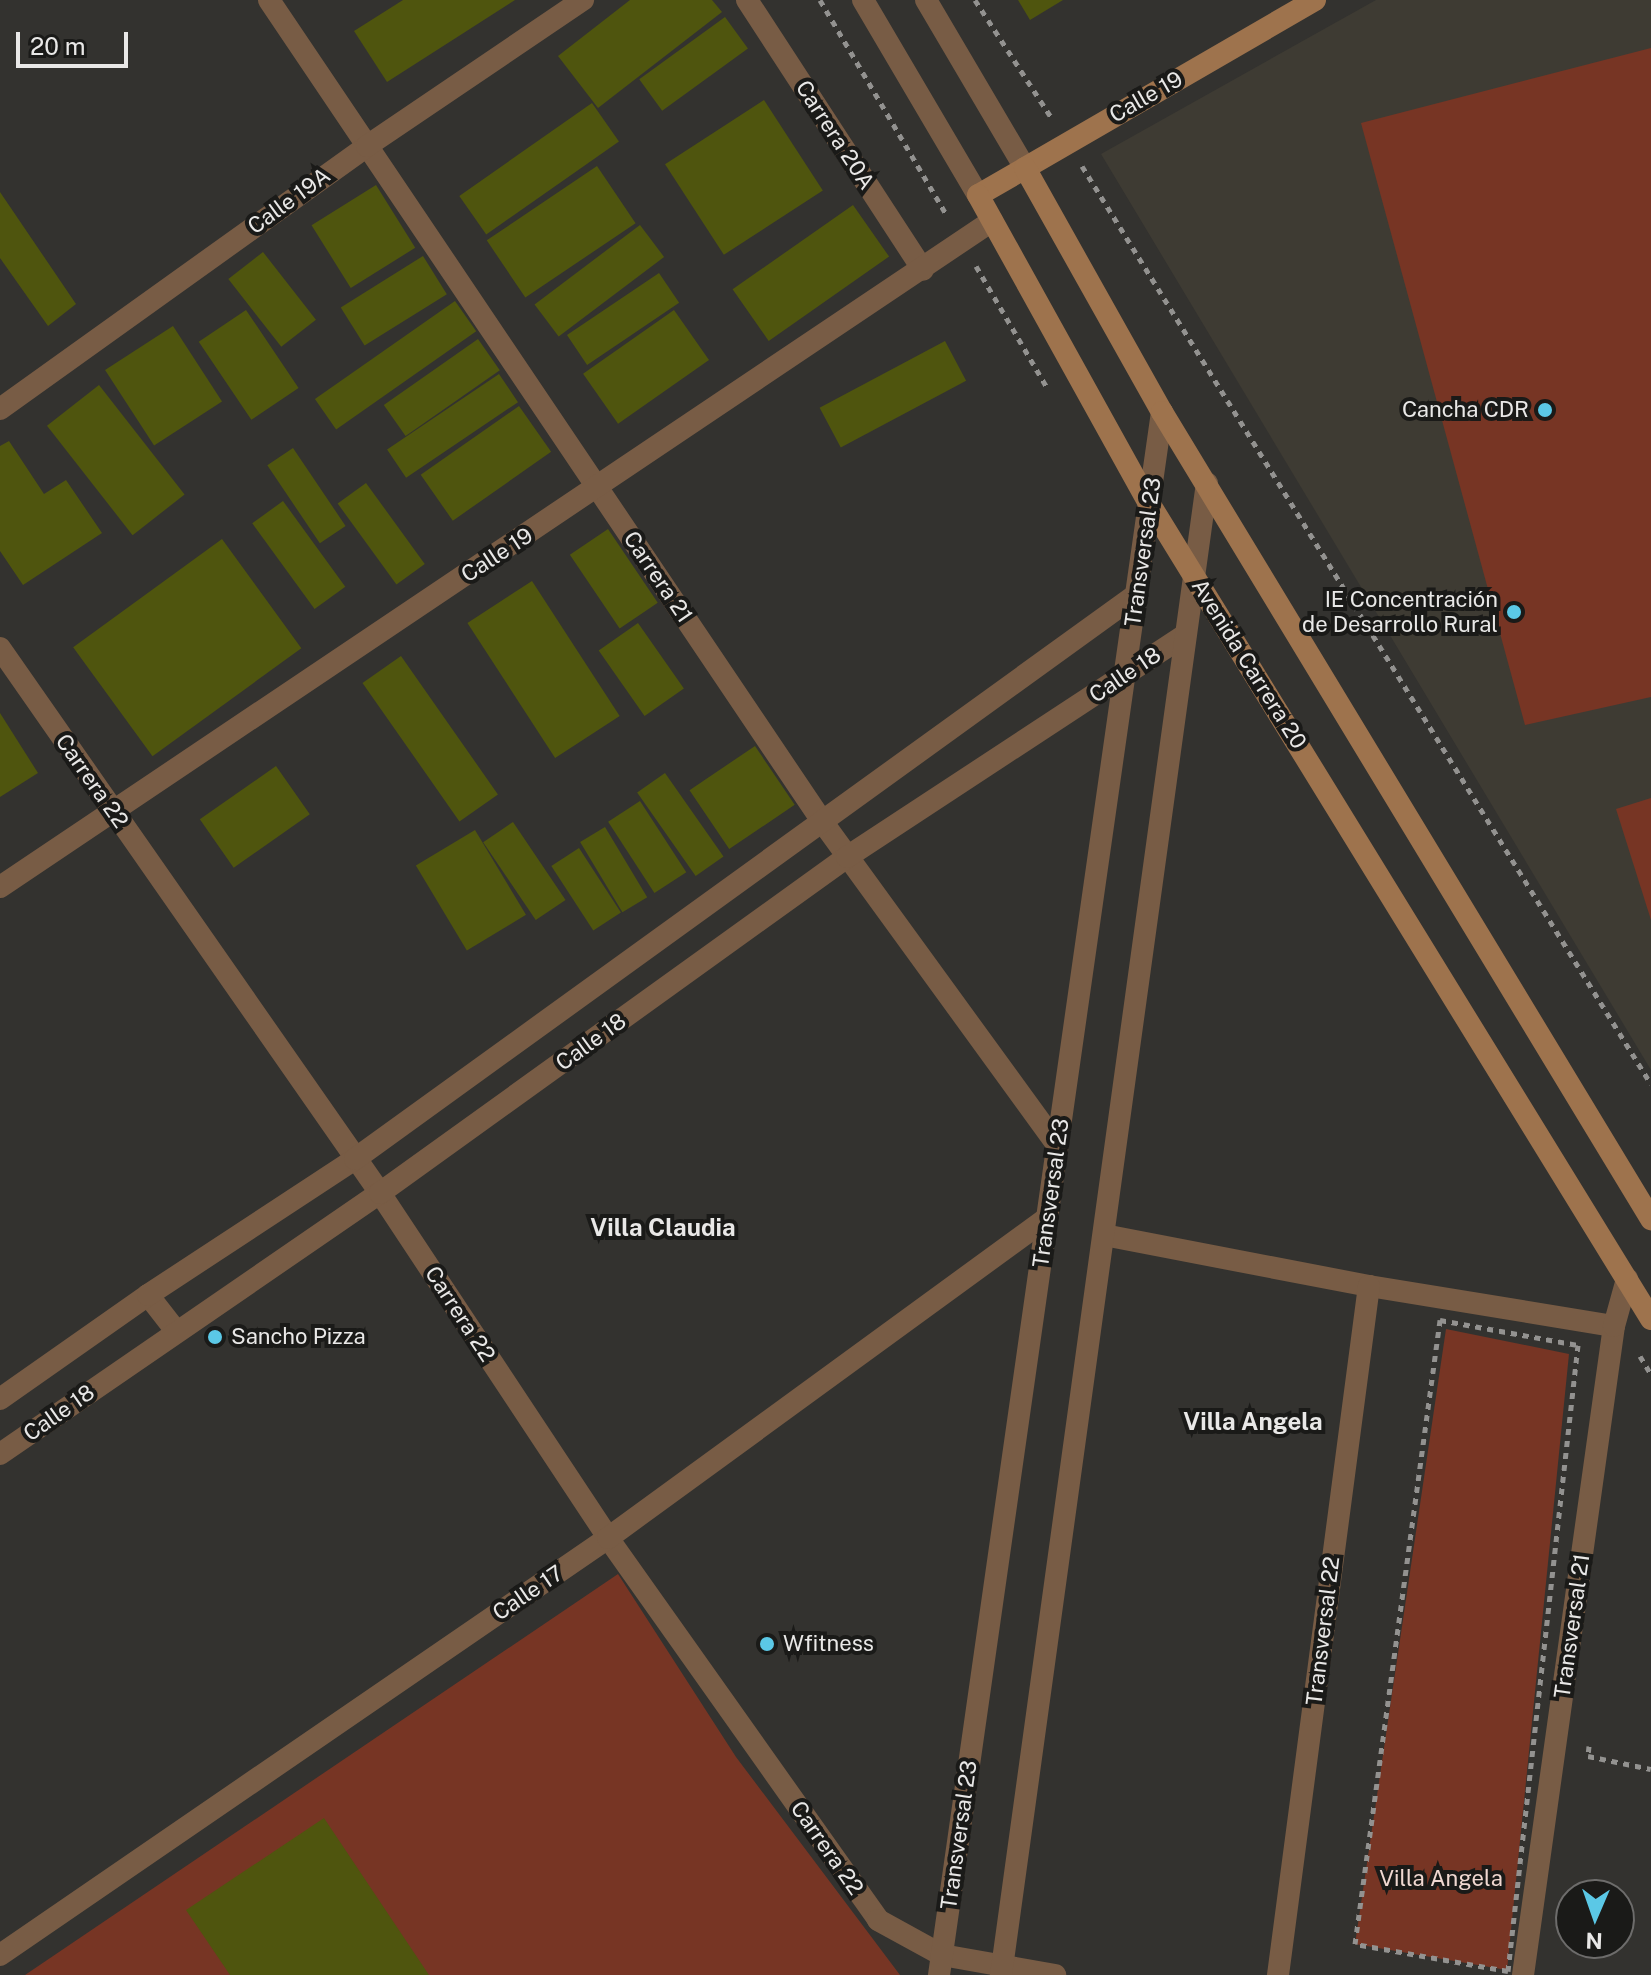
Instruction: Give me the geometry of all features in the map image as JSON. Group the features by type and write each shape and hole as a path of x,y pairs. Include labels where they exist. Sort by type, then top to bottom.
{"main road":[{"name":"Calle 19","path":"978,195 1315,0"},
{"path":"1025,168 1162,412 1651,1219"},
{"name":"Avenida Carrera 20","path":"978,195 1149,503 1651,1319"}],"street":[{"name":"Carrera 21","path":"269,0 824,824 1058,1146"},
{"name":"Calle 19A","path":"0,409 367,146 583,0"},
{"name":"Carrera 20A","path":"747,0 923,270"},
{"name":"Avenida Carrera 20","path":"863,0 978,195"},
{"path":"926,0 1025,168"},
{"name":"Calle 19","path":"0,887 111,809 598,488 992,221"},
{"name":"Transversal 23","path":"941,1965 1162,412"},
{"path":"1001,1971 1207,483"},
{"name":"Calle 18","path":"0,1399 148,1295 355,1159 824,824 1137,594"},
{"name":"Calle 18","path":"0,1454 380,1193 847,857 1185,635"},
{"name":"Carrera 22","path":"0,648 380,1193 608,1538 878,1920 941,1965 1055,1975"},
{"name":"Calle 17","path":"0,1955 608,1538 1047,1218"},
{"path":"1104,1235 1369,1286 1614,1326"},
{"name":"Transversal 21","path":"1515,1973 1614,1326 1627,1279"},
{"name":"Transversal 22","path":"1278,1975 1369,1286"},
{"path":"148,1295 176,1331"}],"path":[{"path":"975,0 1651,1084"},
{"path":"1515,1973 1355,1944 1440,1320 1578,1345"},
{"path":"1588,1756 1651,1769"}],"shaded area":[{"name":"IE Concentración de Desarrollo Rural","path":"1376,0 1651,0 1651,1070 1101,154"}],"green space":[{"name":"Cancha CDR","path":"1651,48 1651,697 1525,725 1361,123"},
{"path":"1651,798 1651,920 1616,809"},
{"name":"Villa Angela","path":"1446,1329 1569,1354 1507,1970 1355,1944"},
{"path":"618,1574 736,1757 900,1975 25,1975"}],"building":[{"path":"403,0 515,0 387,82 354,31"},
{"path":"630,0 712,0 722,12 598,108 558,56"},
{"path":"1018,0 1063,0 1030,20"},
{"path":"725,17 748,49 662,111 639,79"},
{"path":"764,100 823,191 724,255 665,164"},
{"path":"592,103 619,142 486,234 459,196"},
{"path":"597,166 636,223 525,298 487,240"},
{"path":"376,185 415,248 351,288 312,225"},
{"path":"0,192 76,304 48,326 0,258"},
{"path":"853,205 889,257 769,341 733,289"},
{"path":"640,225 664,257 559,336 535,304"},
{"path":"263,252 316,320 281,347 228,279"},
{"path":"423,256 447,294 365,346 341,307"},
{"path":"659,273 679,303 587,365 567,335"},
{"path":"455,301 476,331 336,429 315,399"},
{"path":"246,310 299,388 251,420 199,342"},
{"path":"674,310 709,360 618,424 583,374"},
{"path":"173,326 222,401 154,446 105,370"},
{"path":"478,339 500,370 406,436 384,405"},
{"path":"945,341 966,381 841,447 820,408"},
{"path":"499,374 518,402 406,478 387,449"},
{"path":"99,385 185,495 133,535 47,426"},
{"path":"519,406 551,452 453,521 421,475"},
{"path":"9,441 44,494 66,480 102,533 23,585 0,551 0,446"},
{"path":"293,448 346,526 320,543 267,465"},
{"path":"366,483 425,564 396,584 338,504"},
{"path":"283,501 345,587 315,609 252,523"},
{"path":"608,529 658,603 620,629 570,555"},
{"path":"222,539 301,648 152,756 73,647"},
{"path":"532,581 620,716 555,758 467,623"},
{"path":"638,623 684,689 645,716 599,651"},
{"path":"401,656 498,794 459,821 362,683"},
{"path":"0,713 38,773 0,797"},
{"path":"755,746 795,805 729,849 690,790"},
{"path":"276,766 310,814 234,868 200,819"},
{"path":"665,773 724,857 696,876 637,793"},
{"path":"640,801 686,872 654,893 608,822"},
{"path":"513,822 566,900 536,920 483,842"},
{"path":"605,827 647,897 622,912 580,842"},
{"path":"475,830 526,915 467,950 416,866"},
{"path":"579,848 621,913 593,931 551,866"},
{"path":"324,1818 429,1975 230,1975 186,1910"}],"place":[{"name":"Cancha CDR","path":"1545,410"},
{"name":"IE Concentración de Desarrollo Rural","path":"1514,612"},
{"name":"Sancho Pizza","path":"215,1337"},
{"name":"Wfitness","path":"767,1644"}],"district":[{"name":"Villa Claudia","path":"663,1228"},
{"name":"Villa Angela","path":"1253,1422"}]}
